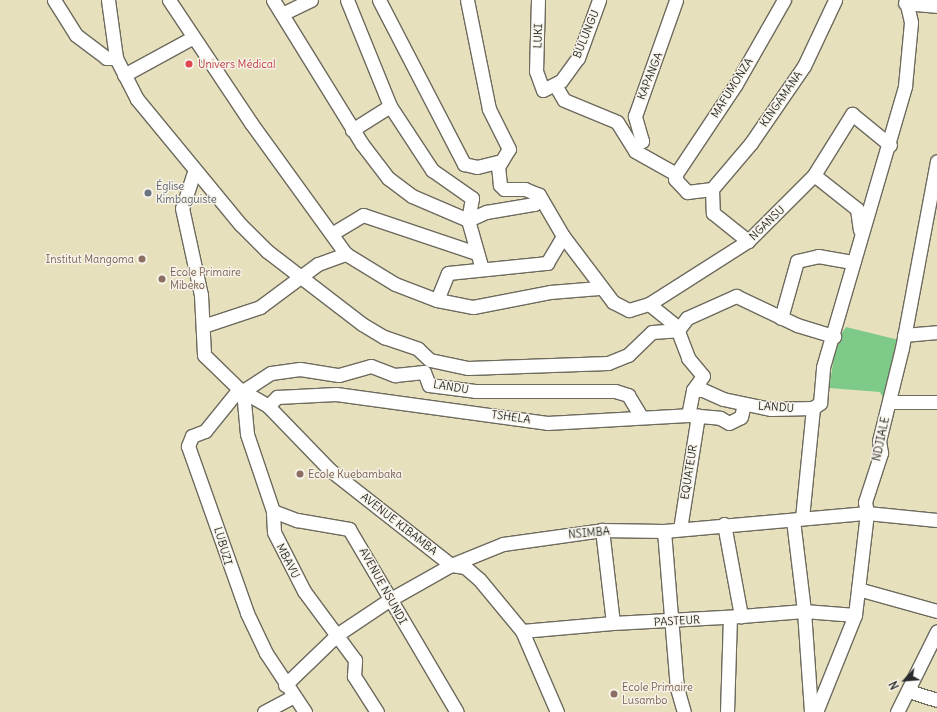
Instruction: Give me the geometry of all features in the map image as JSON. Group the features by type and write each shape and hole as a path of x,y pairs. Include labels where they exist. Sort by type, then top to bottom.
{"street":[{"path":"54,0 76,35 106,58 116,58"},
{"path":"108,0 116,58 137,100 194,172 241,225 301,277 384,337 416,348 430,360 468,368 608,363 628,355 652,332 678,330 687,318 729,296 742,298 781,318 834,336"},
{"path":"168,0 192,38 333,233 346,254 395,284 437,300 483,307 550,292 599,288"},
{"path":"273,0 284,13 352,130 391,180 420,200 468,220 486,212 534,204 539,195"},
{"path":"284,13 311,0"},
{"path":"347,0 390,106 432,170 470,196 468,220 476,253 482,269"},
{"path":"379,0 464,164 477,167 501,161"},
{"path":"467,0 489,109 509,148 501,161 498,171 501,187 531,190 539,195 563,236 599,288 613,302 630,310 649,304"},
{"name":"LUKI","path":"538,0 536,71 542,90 555,85"},
{"name":"BULUNGU","path":"555,85 578,58 599,0"},
{"name":"KAPANGA","path":"633,145 643,139 634,116 676,0"},
{"name":"MAFUMONZA","path":"676,174 736,84 784,0"},
{"name":"KINGAMANA","path":"712,189 751,143 804,66 836,0"},
{"path":"858,238 890,145 910,59 911,22 906,1 937,6"},
{"path":"124,75 192,38"},
{"path":"555,85 564,100 617,122 624,138 633,145 638,154 676,174 675,179 687,192 712,189 713,213 748,241"},
{"path":"352,130 390,106"},
{"name":"NGANSU","path":"649,304 748,241 814,175 846,120 856,114 890,145"},
{"name":"NDJIALE","path":"816,712 847,642 855,615 868,513 866,496 881,453 879,441 890,402 934,192 937,161"},
{"name":"AVENUE KIBAMBA","path":"194,172 182,208 184,233 200,286 203,326 201,346 204,355 241,390 268,406 330,470 451,565 465,567 479,579 522,631 557,712"},
{"path":"811,712 797,519 813,408 820,403 822,371 834,336 853,262 860,223 856,209 814,175"},
{"path":"333,233 363,215 476,253"},
{"path":"437,300 448,273 547,263 563,236"},
{"path":"203,326 260,307 324,261 346,254"},
{"path":"781,318 797,261 818,256 853,262"},
{"name":"EQUATEUR","path":"649,304 678,330 688,358 703,376 694,390 693,415 680,529"},
{"path":"904,335 937,332"},
{"name":"LANDU","path":"241,390 272,373 300,369 339,376 371,366 395,375 424,372 429,385 475,391 615,391 628,395 640,415"},
{"name":"MBAVU","path":"241,390 247,434 273,511 274,532 290,568 355,660 354,676 377,712"},
{"name":"LUBUZI","path":"241,390 205,431 192,436 188,446 231,574 266,653 285,685 305,712"},
{"name":"LANDU","path":"694,390 703,390 744,404 770,409 813,408"},
{"name":"TSHELA","path":"268,406 277,397 336,394 546,422 640,415 693,415 734,422 741,417 744,404"},
{"path":"890,402 937,402"},
{"name":"AVENUE NSUNDI","path":"273,511 297,520 349,529 389,600 458,712"},
{"name":"NSIMBA","path":"285,685 338,634 389,600 451,565 513,542 602,530 680,529 724,524 868,513 937,520"},
{"path":"724,524 735,617 728,712"},
{"path":"602,530 613,623"},
{"path":"664,530 670,576 670,622 677,688 684,712"},
{"path":"858,589 937,611"},
{"name":"PASTEUR","path":"522,631 613,623 670,622 804,611 855,615"},
{"path":"897,712 937,633"},
{"path":"908,691 937,700"},
{"path":"264,712 294,696"}],"green space":[{"path":"846,327 899,340 883,398 880,392 829,388 837,340"}],"place":[{"name":"Univers Médical","path":"189,64"},
{"name":"Église Kimbaguiste","path":"148,193"},
{"name":"Institut Mangoma","path":"142,259"},
{"name":"Ecole Primaire Mibeko","path":"162,279"},
{"name":"Ecole Kuebambaka","path":"300,474"},
{"name":"Ecole Primaire Lusambo","path":"614,694"}]}
